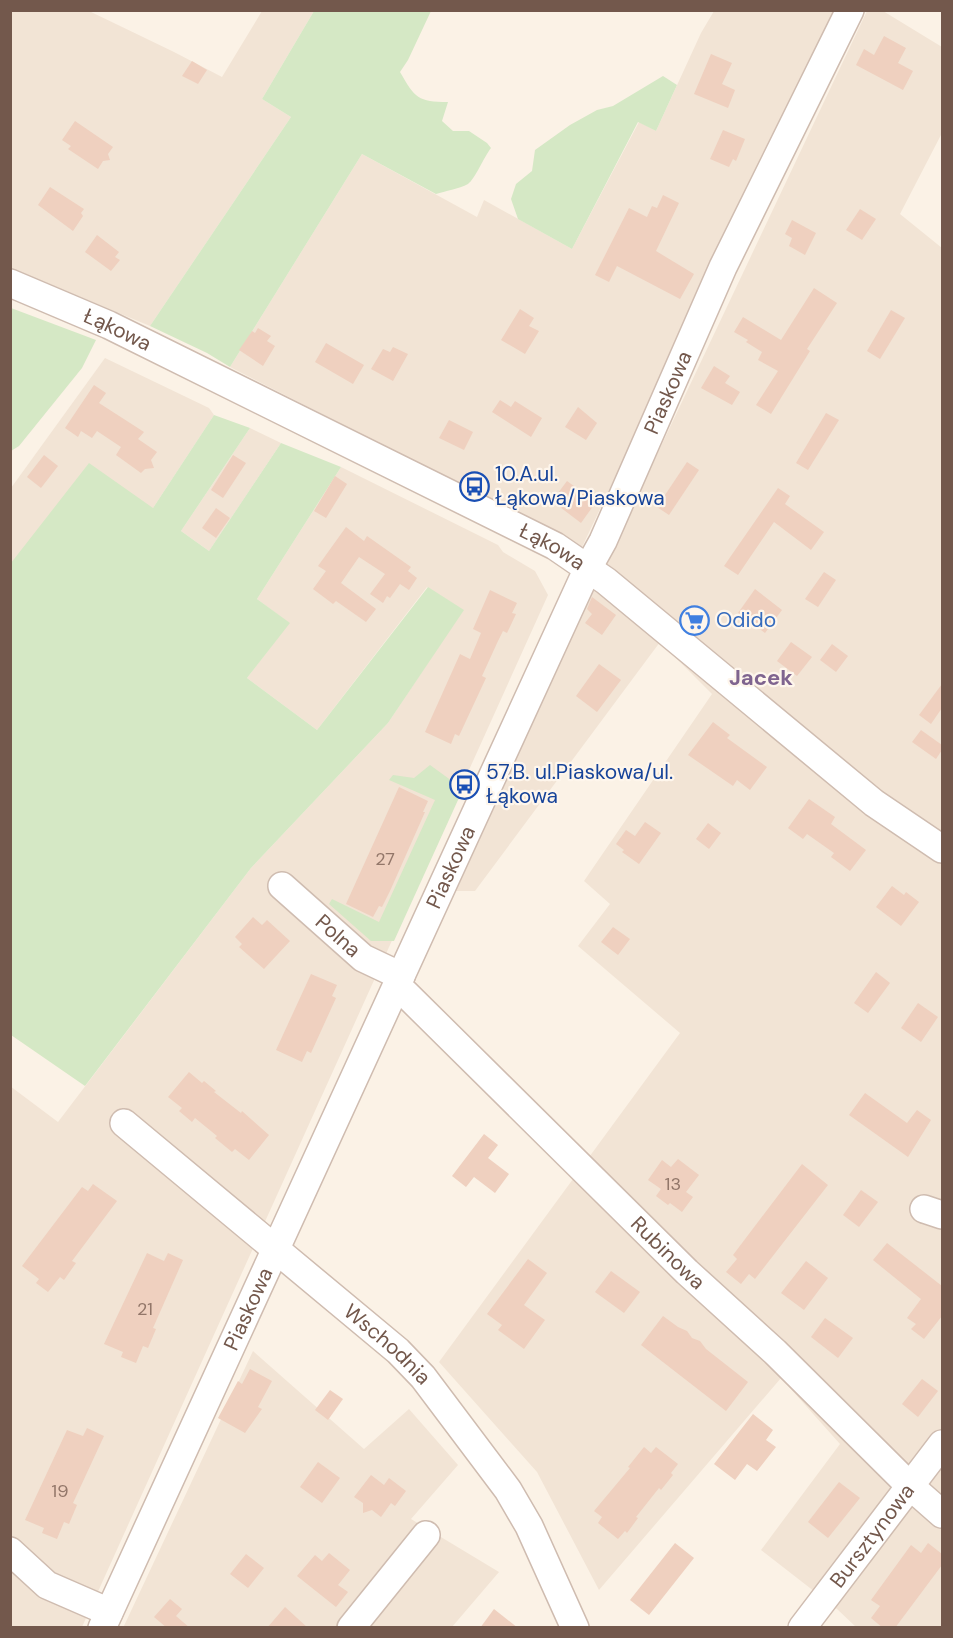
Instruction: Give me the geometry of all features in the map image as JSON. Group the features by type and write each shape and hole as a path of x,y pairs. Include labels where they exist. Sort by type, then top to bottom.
{"street":[{"name":"Piaskowa","path":"106,1620 274,1249 322,1152 588,568 609,527 723,267 850,10"},
{"name":"Łąkowa","path":"10,283 89,315 555,546 588,568 874,803 942,849"},
{"name":"Polna","path":"282,886 363,958 398,982"},
{"name":"Rubinowa","path":"398,982 405,993 687,1272 775,1352 909,1485 942,1514"},
{"name":"Wschodnia","path":"124,1124 398,1351 423,1377 508,1490 529,1526 575,1628"},
{"name":"Bursztynowa","path":"802,1628 942,1444"},
{"path":"351,1628 426,1534"},
{"path":"10,1551 47,1585 106,1620"}],"shaded area":[{"path":"10,11 89,11 222,77 262,11 314,11 262,99 291,117 150,326 11,268"},
{"path":"714,11 836,11 582,547 230,367 362,154 477,217 484,200 572,249 639,122 656,131 701,33"},
{"path":"867,11 883,11 942,47 942,133 900,214 942,248 942,1627 856,1627 837,1609 761,1550 840,1444 781,1378 599,1590 537,1472 439,1362 680,1033 578,946 610,904 584,881 712,694 660,642 475,891 456,891 591,594"},
{"path":"105,358 209,408 214,415 153,508 11,563 11,488"},
{"path":"250,428 281,443 209,551 181,531"},
{"path":"341,467 498,545 503,552 535,571 548,595 82,1627 11,1627 10,1086 58,1122 251,868 388,723 463,610 427,587 317,730 247,678 289,623 257,599"},
{"path":"253,1351 364,1449 409,1409 458,1465 411,1519 499,1572 452,1627 123,1628"}],"green space":[{"path":"314,11 431,11 400,72 418,97 430,101 448,102 442,121 453,131 469,131 491,148 474,178 468,184 436,194 362,154 230,367 207,353 150,326 291,117 262,99"},
{"path":"663,76 677,85 656,131 638,122 572,249 518,219 511,199 516,184 532,171 535,150 570,125 597,110 613,106"},
{"path":"11,308 96,340 82,368 19,446 11,451"},
{"path":"214,415 250,428 181,531 209,551 281,443 341,467 257,599 290,623 247,678 317,730 428,587 464,610 388,723 251,868 85,1086 11,1035 11,563 89,463 153,508"},
{"path":"430,765 463,789 394,941 371,941 329,904 332,899 379,922 435,800 389,780 393,775 414,778"}],"building":[{"path":"884,36 906,48 898,63 913,71 903,90 856,65 864,49 874,55"},
{"path":"711,54 732,63 722,84 735,90 728,108 694,94"},
{"path":"192,61 207,70 198,84 182,76"},
{"path":"75,121 113,147 108,154 110,160 103,161 98,169 68,149 71,146 62,140"},
{"path":"723,130 745,139 736,161 733,159 729,167 710,159"},
{"path":"50,187 84,209 81,213 83,216 73,231 38,205"},
{"path":"663,195 679,203 656,251 694,274 680,299 617,266 609,282 595,275 629,208 647,217 652,206 657,208"},
{"path":"860,209 876,219 862,240 846,230"},
{"path":"792,220 816,233 805,255 789,246 792,238 785,234"},
{"path":"97,235 119,252 115,257 120,260 111,271 85,252"},
{"path":"814,288 837,303 807,349 810,351 771,414 756,405 778,371 758,360 762,352 734,332 743,317 781,340"},
{"path":"520,309 534,318 529,326 539,331 525,354 501,340"},
{"path":"891,310 905,318 880,359 867,351"},
{"path":"258,328 271,336 267,341 275,346 263,366 239,350 252,331 255,333"},
{"path":"326,343 364,365 353,384 315,362"},
{"path":"393,347 408,354 393,381 371,369 383,349 390,352"},
{"path":"714,366 730,376 725,383 740,392 732,405 701,388"},
{"path":"94,385 106,393 99,403 144,432 138,439 157,452 151,460 154,468 145,469 141,473 116,455 121,447 97,431 92,438 81,431 78,437 65,428"},
{"path":"500,400 511,407 515,401 542,418 531,437 492,412"},
{"path":"578,407 597,423 586,440 565,427"},
{"path":"826,413 839,420 808,470 796,463"},
{"path":"449,420 473,432 464,450 439,438"},
{"path":"44,455 58,466 41,488 27,477"},
{"path":"233,455 246,463 223,498 211,490"},
{"path":"687,462 699,470 669,515 657,507"},
{"path":"335,476 347,484 326,518 314,511"},
{"path":"567,481 596,502 581,523 552,501"},
{"path":"778,488 790,496 785,504 824,532 811,550 774,522 738,575 724,566"},
{"path":"216,508 230,518 216,538 202,528"},
{"path":"346,527 364,541 367,536 411,567 408,571 417,578 409,590 400,584 390,598 387,596 383,603 370,594 385,574 359,557 341,583 376,609 366,622 336,601 333,604 313,589 326,571 318,566"},
{"path":"824,572 836,580 818,607 805,599"},
{"path":"755,589 782,610 765,633 738,613"},
{"path":"490,590 517,603 512,613 516,614 507,633 503,631 498,641 482,676 486,678 459,736 455,734 451,744 425,732 460,654 470,659 481,633 473,629"},
{"path":"592,597 616,615 602,635 585,623 592,614 587,609"},
{"path":"791,642 812,657 797,676 777,661"},
{"path":"832,644 848,656 836,672 820,660"},
{"path":"599,664 621,680 597,712 576,696"},
{"path":"942,684 942,708 931,724 919,715"},
{"path":"713,722 730,735 727,738 767,767 750,790 737,780 733,786 688,755"},
{"path":"921,730 942,745 942,750 936,759 912,742"},
{"path":"399,787 428,801 390,891 382,907 379,906 373,917 346,904"},
{"path":"809,799 835,817 831,824 866,850 850,871 831,857 834,853 807,834 803,839 788,828"},
{"path":"645,822 661,833 639,864 622,852 624,850 616,844 626,830 635,836"},
{"path":"708,823 721,833 709,849 696,839"},
{"path":"892,886 904,895 906,892 919,902 901,926 876,907"},
{"path":"253,917 262,925 267,920 290,941 264,969 239,947 242,944 235,937"},
{"path":"613,927 630,939 618,955 601,942"},
{"path":"876,972 890,983 868,1013 854,1003"},
{"path":"311,974 337,985 332,996 336,998 311,1053 307,1051 302,1062 276,1050"},
{"path":"918,1003 938,1017 921,1042 901,1028"},
{"path":"189,1072 202,1083 204,1081 216,1091 214,1092 241,1113 242,1111 269,1135 249,1160 235,1149 232,1152 195,1118 192,1122 179,1111 182,1108 168,1097"},
{"path":"865,1093 907,1123 917,1110 931,1120 908,1157 849,1115"},
{"path":"484,1134 498,1145 488,1158 509,1174 495,1193 474,1177 466,1187 452,1176"},
{"path":"678,1159 699,1175 686,1192 693,1197 682,1212 656,1196 661,1189 648,1180 662,1160 671,1167"},
{"path":"802,1164 828,1185 755,1279 749,1274 741,1284 726,1272 737,1259 733,1255"},
{"path":"93,1184 117,1201 72,1261 76,1263 64,1280 60,1277 48,1292 36,1283 39,1279 22,1266 82,1187 88,1191"},
{"path":"861,1190 878,1202 859,1227 843,1215"},
{"path":"887,1243 942,1286 942,1316 924,1339 911,1329 916,1324 907,1318 921,1299 873,1260"},
{"path":"147,1253 164,1261 168,1253 183,1260 153,1328 156,1329 148,1348 143,1346 136,1363 121,1357 123,1352 104,1344"},
{"path":"528,1259 547,1273 524,1305 545,1320 524,1349 498,1330 502,1325 487,1314"},
{"path":"806,1261 828,1278 804,1310 781,1293"},
{"path":"611,1271 640,1292 624,1313 595,1292"},
{"path":"663,1316 687,1331 692,1338 700,1341 706,1349 748,1382 726,1411 641,1345"},
{"path":"825,1318 853,1338 838,1358 811,1337"},
{"path":"250,1369 272,1381 258,1407 262,1409 245,1433 218,1418 238,1381 242,1384"},
{"path":"922,1379 938,1391 918,1417 902,1404"},
{"path":"330,1390 343,1399 328,1420 315,1410"},
{"path":"753,1414 773,1430 766,1440 776,1447 757,1471 747,1464 735,1480 714,1464"},
{"path":"87,1428 104,1436 73,1503 77,1505 69,1524 64,1522 57,1539 42,1533 44,1528 25,1520 67,1430 83,1436"},
{"path":"644,1447 651,1453 656,1447 678,1464 671,1473 673,1475 661,1490 659,1488 636,1517 638,1518 627,1533 625,1531 618,1539 598,1523 602,1517 594,1511 630,1468 628,1467"},
{"path":"318,1462 340,1478 322,1503 300,1487"},
{"path":"371,1475 384,1485 389,1478 406,1491 395,1506 391,1503 381,1517 372,1510 363,1513 363,1503 354,1497"},
{"path":"839,1482 860,1498 828,1538 808,1522"},
{"path":"675,1543 694,1558 649,1615 630,1600"},
{"path":"928,1543 942,1554 942,1565 895,1628 883,1628 871,1618 880,1606 871,1600 911,1545 921,1553"},
{"path":"329,1553 350,1570 338,1585 348,1592 336,1607 297,1576 315,1555 322,1561"},
{"path":"246,1554 264,1568 248,1588 230,1574"},
{"path":"170,1599 182,1609 176,1616 190,1628 167,1628 154,1617"},
{"path":"285,1607 308,1628 267,1628"},
{"path":"494,1609 518,1628 480,1628"}],"place":[{"name":"10.A.ul. Łąkowa/Piaskowa","path":"474,486"},
{"name":"Odido","path":"695,620"},
{"name":"57.B. ul.Piaskowa/ul. Łąkowa","path":"465,784"}],"district":[{"name":"Jacek","path":"761,677"}]}
